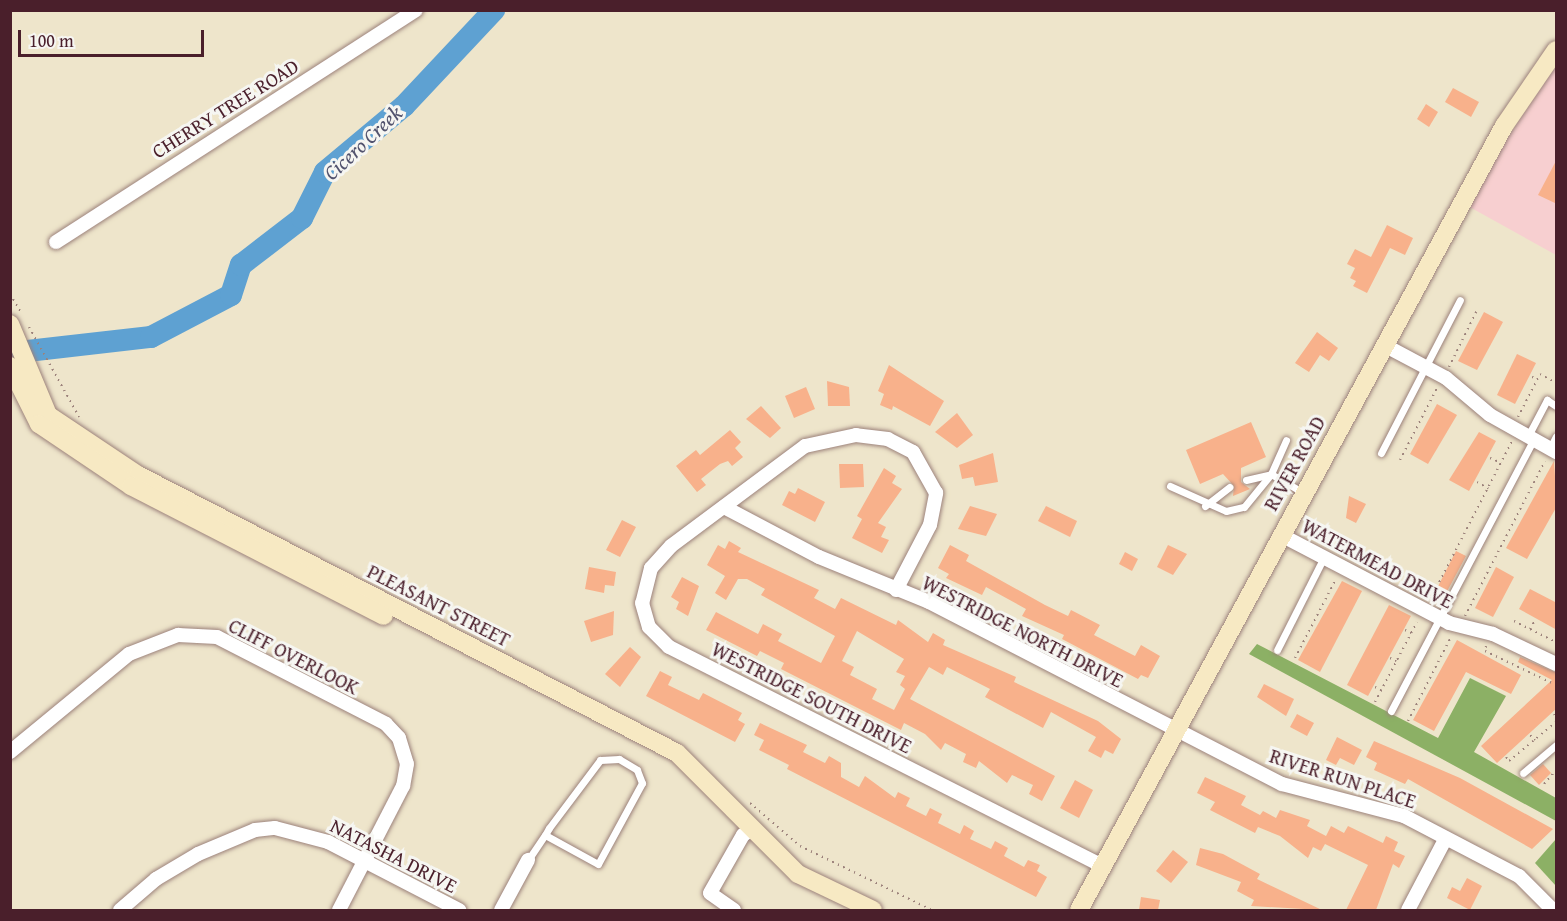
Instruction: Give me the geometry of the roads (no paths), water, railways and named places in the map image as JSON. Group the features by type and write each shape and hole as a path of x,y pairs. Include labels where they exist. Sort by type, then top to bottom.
{"main road":[{"name":"RIVER ROAD","path":"1082,909 1281,534 1520,99 1557,50"},
{"path":"15,317 44,419"},
{"name":"PLEASANT STREET","path":"10,366 44,419 138,475 677,753 748,832 791,885 844,910"},
{"name":"PLEASANT STREET","path":"748,832 798,874 873,910"}],"street":[{"name":"CHERRY TREE ROAD","path":"56,242 416,10"},
{"path":"1384,345 1426,368 1551,452"},
{"name":"WESTRIDGE SOUTH DRIVE","path":"896,590 930,525 936,493 924,464 895,442 856,435 818,439 724,507 651,568 642,603 658,638 1103,866"},
{"name":"WESTRIDGE NORTH DRIVE","path":"724,507 896,590 929,602 1175,731"},
{"name":"WATERMEAD DRIVE","path":"1281,534 1440,619 1493,634 1557,664"},
{"name":"CLIFF OVERLOOK","path":"10,752 129,654 178,635 217,637 386,724 399,738 407,764 403,786 339,910"},
{"name":"RIVER RUN PLACE","path":"1175,731 1282,783 1387,809 1519,876 1552,910"},
{"name":"NATASHA DRIVE","path":"120,910 156,879 198,854 255,830 314,836 365,860 459,910"},
{"path":"734,910 711,893 748,832"},
{"path":"1408,910 1446,838"},
{"path":"501,910 528,860"}],"lane":[{"path":"1382,453 1460,300"},
{"path":"1391,711 1531,439 1547,400 1557,406"},
{"path":"1551,452 1557,436"},
{"path":"1170,486 1205,506 1226,511 1244,507 1271,474 1286,440"},
{"path":"1246,480 1271,474 1304,493"},
{"path":"1205,506 1229,487"},
{"path":"1277,650 1324,557"},
{"path":"1523,773 1557,745"},
{"path":"528,860 545,835 600,760 619,759 637,770 642,783 598,864 545,835"}],"waterway":[{"name":"Cicero Creek","path":"10,353 151,337 231,295 241,265 302,218 325,172 404,106 494,10"}]}
